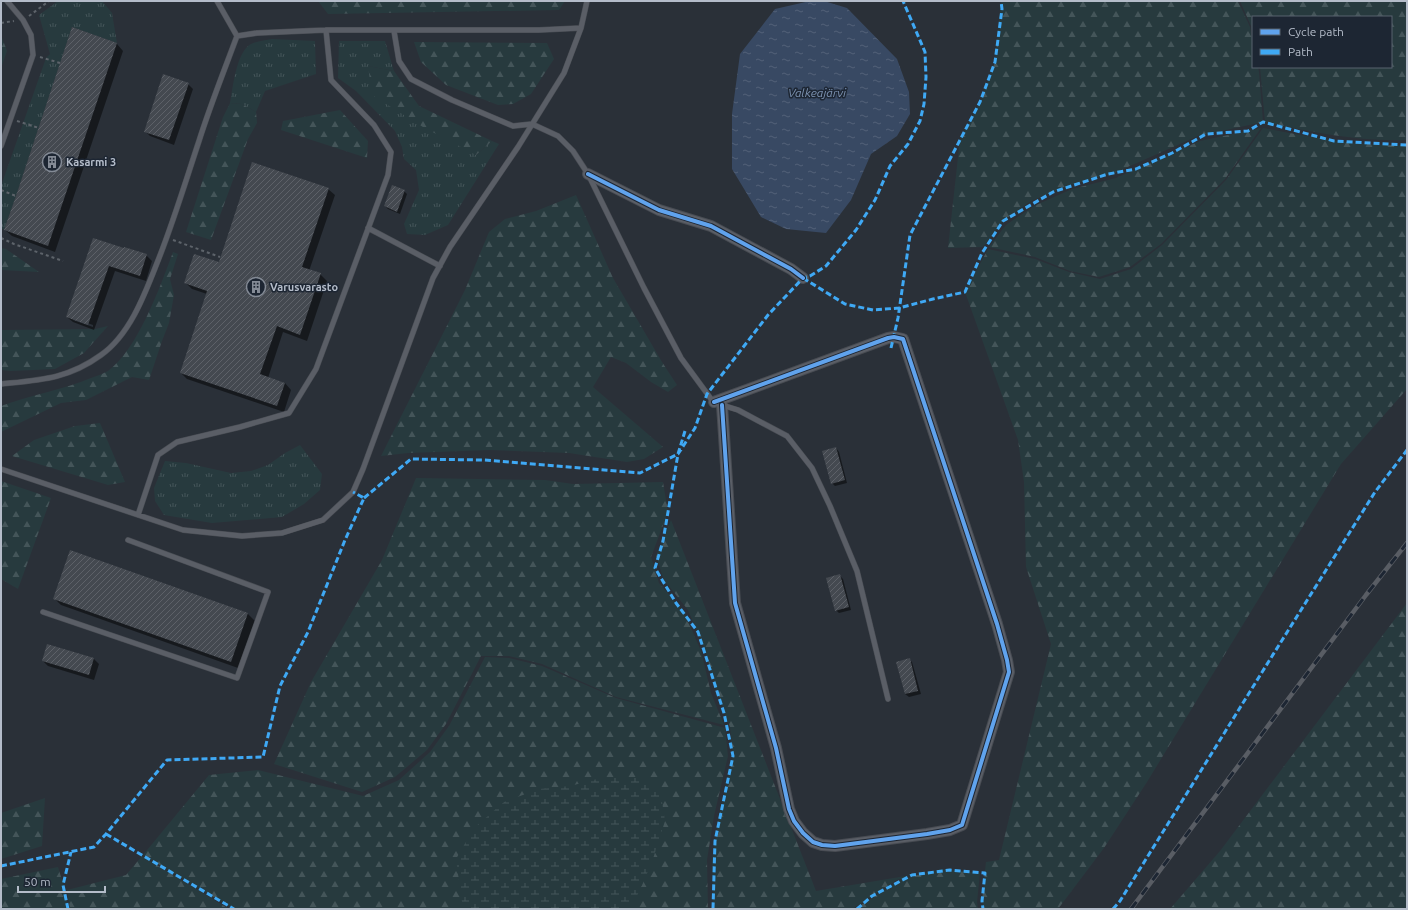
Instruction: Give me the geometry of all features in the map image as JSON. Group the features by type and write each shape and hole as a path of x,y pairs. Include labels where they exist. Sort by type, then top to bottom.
{"street":[{"path":"588,174 658,210 711,226 791,268 803,278"},
{"path":"894,337 903,339 997,624 1009,672 962,825 950,830 927,834 861,844 835,846 822,845 813,842 803,833 794,821 789,809 776,748 761,690 735,603 718,404 888,338 894,337"}],"lane":[{"path":"1,146 33,55 31,35 23,20 7,1"},
{"path":"217,1 237,36"},
{"path":"1,469 183,530 242,536 282,533 322,520 353,492 363,469 433,278 450,247 518,147 564,74 581,28 587,1"},
{"path":"237,36 257,33 326,30 539,30 581,28"},
{"path":"138,515 158,455 177,442 290,413 316,369 388,174 391,152 374,125 331,80 326,30"},
{"path":"394,31 399,61 411,79 452,100 513,126 532,124 558,136 573,151 588,174 680,358 718,404 738,410 787,436 812,468 830,506 857,571 888,699"},
{"path":"1,384 49,379 67,374 101,355 115,343 134,316 166,238 213,98 237,36"},
{"path":"368,228 440,266"},
{"path":"43,612 238,678 268,592 128,540"}],"path":[{"path":"1,23 23,20 49,1"},
{"path":"33,55 60,63"},
{"path":"11,119 39,128"},
{"path":"1,190 16,196"},
{"path":"1,238 63,261"},
{"path":"166,238 220,257"}],"green space":[{"path":"58,1 102,1 112,13 117,43 72,27 4,230 1,228 1,186 46,58 50,54 39,15"},
{"path":"318,1 565,1 559,10 328,14"},
{"path":"1001,1 1238,1 1250,27 1252,38 1252,68 1258,68 1263,122 1198,136 1114,173 1070,185 1031,201 1003,221 983,247 948,248 960,139 980,102 995,62"},
{"path":"1240,1 1407,1 1407,140 1353,138 1318,133 1265,122 1260,68 1392,68 1392,16 1252,16 1252,30"},
{"path":"1,35 7,51 1,68"},
{"path":"272,39 315,41 316,74 265,91 256,112 242,104 230,103 236,71 242,54 246,48 253,43"},
{"path":"339,41 385,41 394,71 368,66 476,155 492,141 499,144 448,225 425,235 407,234 404,224 419,190 416,170 404,159 402,147 395,131 356,91 338,78"},
{"path":"414,42 547,43 554,59 531,94 513,104 498,105 446,85 421,62"},
{"path":"368,66 394,71 419,106 492,141 476,155 423,127 372,95"},
{"path":"230,103 242,104 256,112 257,123 248,139 211,240 186,232 223,117"},
{"path":"340,110 368,141 367,158 281,130 283,121"},
{"path":"1261,128 1225,179 1161,244 1130,267 1099,277 1070,271 1035,257 989,247 1006,225 1034,206 1072,189 1116,178 1200,141"},
{"path":"1263,128 1353,143 1407,145 1407,389 1341,464 1147,782 1104,848 1058,909 984,909 982,901 986,862 999,860 1051,644 1026,567 1024,482 1018,440 965,292 988,249 1035,259 1069,272 1100,279 1131,269 1162,245 1226,180"},
{"path":"576,195 613,278 677,385 668,392 651,382 626,363 611,357 593,387 663,447 644,459 627,462 569,453 490,450 408,453 381,456 465,290 489,232 505,219 536,211"},
{"path":"1,248 6,249 39,272 1,270"},
{"path":"173,252 178,254 170,279 174,295 169,323 149,380 132,377 86,400 61,403 1,432 1,406 69,386 100,375 108,371 119,361 129,348 147,316"},
{"path":"108,326 84,353 55,369 1,370 1,330 95,329"},
{"path":"100,423 125,482 108,485 12,456 34,440 75,426"},
{"path":"300,445 322,474 320,490 304,504 282,517 212,523 164,515 155,501 154,488 165,461 186,463 231,473 251,471 268,465"},
{"path":"416,478 545,480 573,484 663,482 668,512 651,557 659,583 684,612 701,651 711,693 724,725 616,697 542,664 509,656 481,656 446,724 427,750 395,777 362,792 274,764 311,682 382,560"},
{"path":"1,481 51,498 18,589 1,579"},
{"path":"671,520 816,891 912,875 897,880 852,909 713,909 712,860 719,817 733,756 730,727 717,692 705,650 688,610 664,580 656,556"},
{"path":"1407,603 1407,909 1170,909 1220,851"},
{"path":"485,657 509,658 542,666 616,698 725,728 728,756 714,816 707,860 708,909 233,909 143,855 209,775 258,770 363,796 399,780 430,752 449,726"},
{"path":"601,778 646,778 661,795 665,821 652,862 630,909 463,909 456,859 474,828 504,802 539,789 570,786"},
{"path":"45,798 42,846 1,859 1,813"},
{"path":"142,856 229,909 70,909 67,890 126,875"},
{"path":"58,867 65,890 68,909 1,909 1,879"},
{"path":"942,869 980,873 977,902 978,909 855,909 898,881"}],"water":[{"name":"Valkeajärvi","path":"810,1 824,1 847,8 897,59 909,92 910,114 897,136 871,154 851,200 826,233 786,229 761,217 732,169 732,114 740,54 775,9"}],"building":[{"name":"Kasarmi 3","path":"72,27 117,43 48,246 4,230"},
{"path":"163,74 189,83 169,140 144,132"},
{"name":"Varusvarasto","path":"252,162 329,188 302,267 321,273 300,335 277,326 260,374 285,383 277,406 180,373 207,291 184,283 194,254 219,262"},
{"path":"392,185 405,190 397,212 384,206"},
{"path":"93,238 147,254 140,276 109,266 88,325 66,317"},
{"path":"836,447 845,480 831,484 822,451"},
{"path":"70,550 248,613 231,662 53,599"},
{"path":"840,574 849,607 835,611 826,578"},
{"path":"47,644 94,658 89,675 42,661"},
{"path":"910,658 918,691 905,694 896,662"}],"railway":[{"path":"1131,909 1366,595 1407,543"}],"marked path":[{"path":"364,498 411,459 484,460 640,473 678,454 695,428 707,394 768,315 803,278 810,276 826,266 856,230 875,200 890,166 908,144 920,121 924,104 926,77 925,52 903,1"},
{"path":"891,348 898,318 910,235 980,102 995,62 1002,9 1001,1"},
{"path":"803,278 845,304 873,310 899,308 965,292 982,253 1003,221 1053,192 1108,174 1136,169 1172,153 1206,134 1248,131 1263,122 1334,141 1407,145"},
{"path":"685,431 678,454 663,541 655,568 676,603 698,632 724,713 733,756 715,841 713,909"},
{"path":"1113,909 1120,901 1375,492 1407,450"},
{"path":"1,866 94,847 167,760 263,757 280,686 308,632 345,540 364,498 353,492"},
{"path":"106,834 234,909"},
{"path":"68,909 63,885 71,852"},
{"path":"857,909 872,896 912,875 950,870 985,873 982,901 983,909"}],"cycle path":[{"path":"588,174 659,210 711,226 791,269 803,278"},
{"path":"714,402 888,338 894,337 903,339 997,624 1009,672 962,825 950,830 927,834 835,846 822,845 813,842 803,833 794,821 789,809 776,748 735,603 722,405"}],"place":[{"name":"Kasarmi 3","path":"52,162"},
{"name":"Varusvarasto","path":"256,287"}]}
